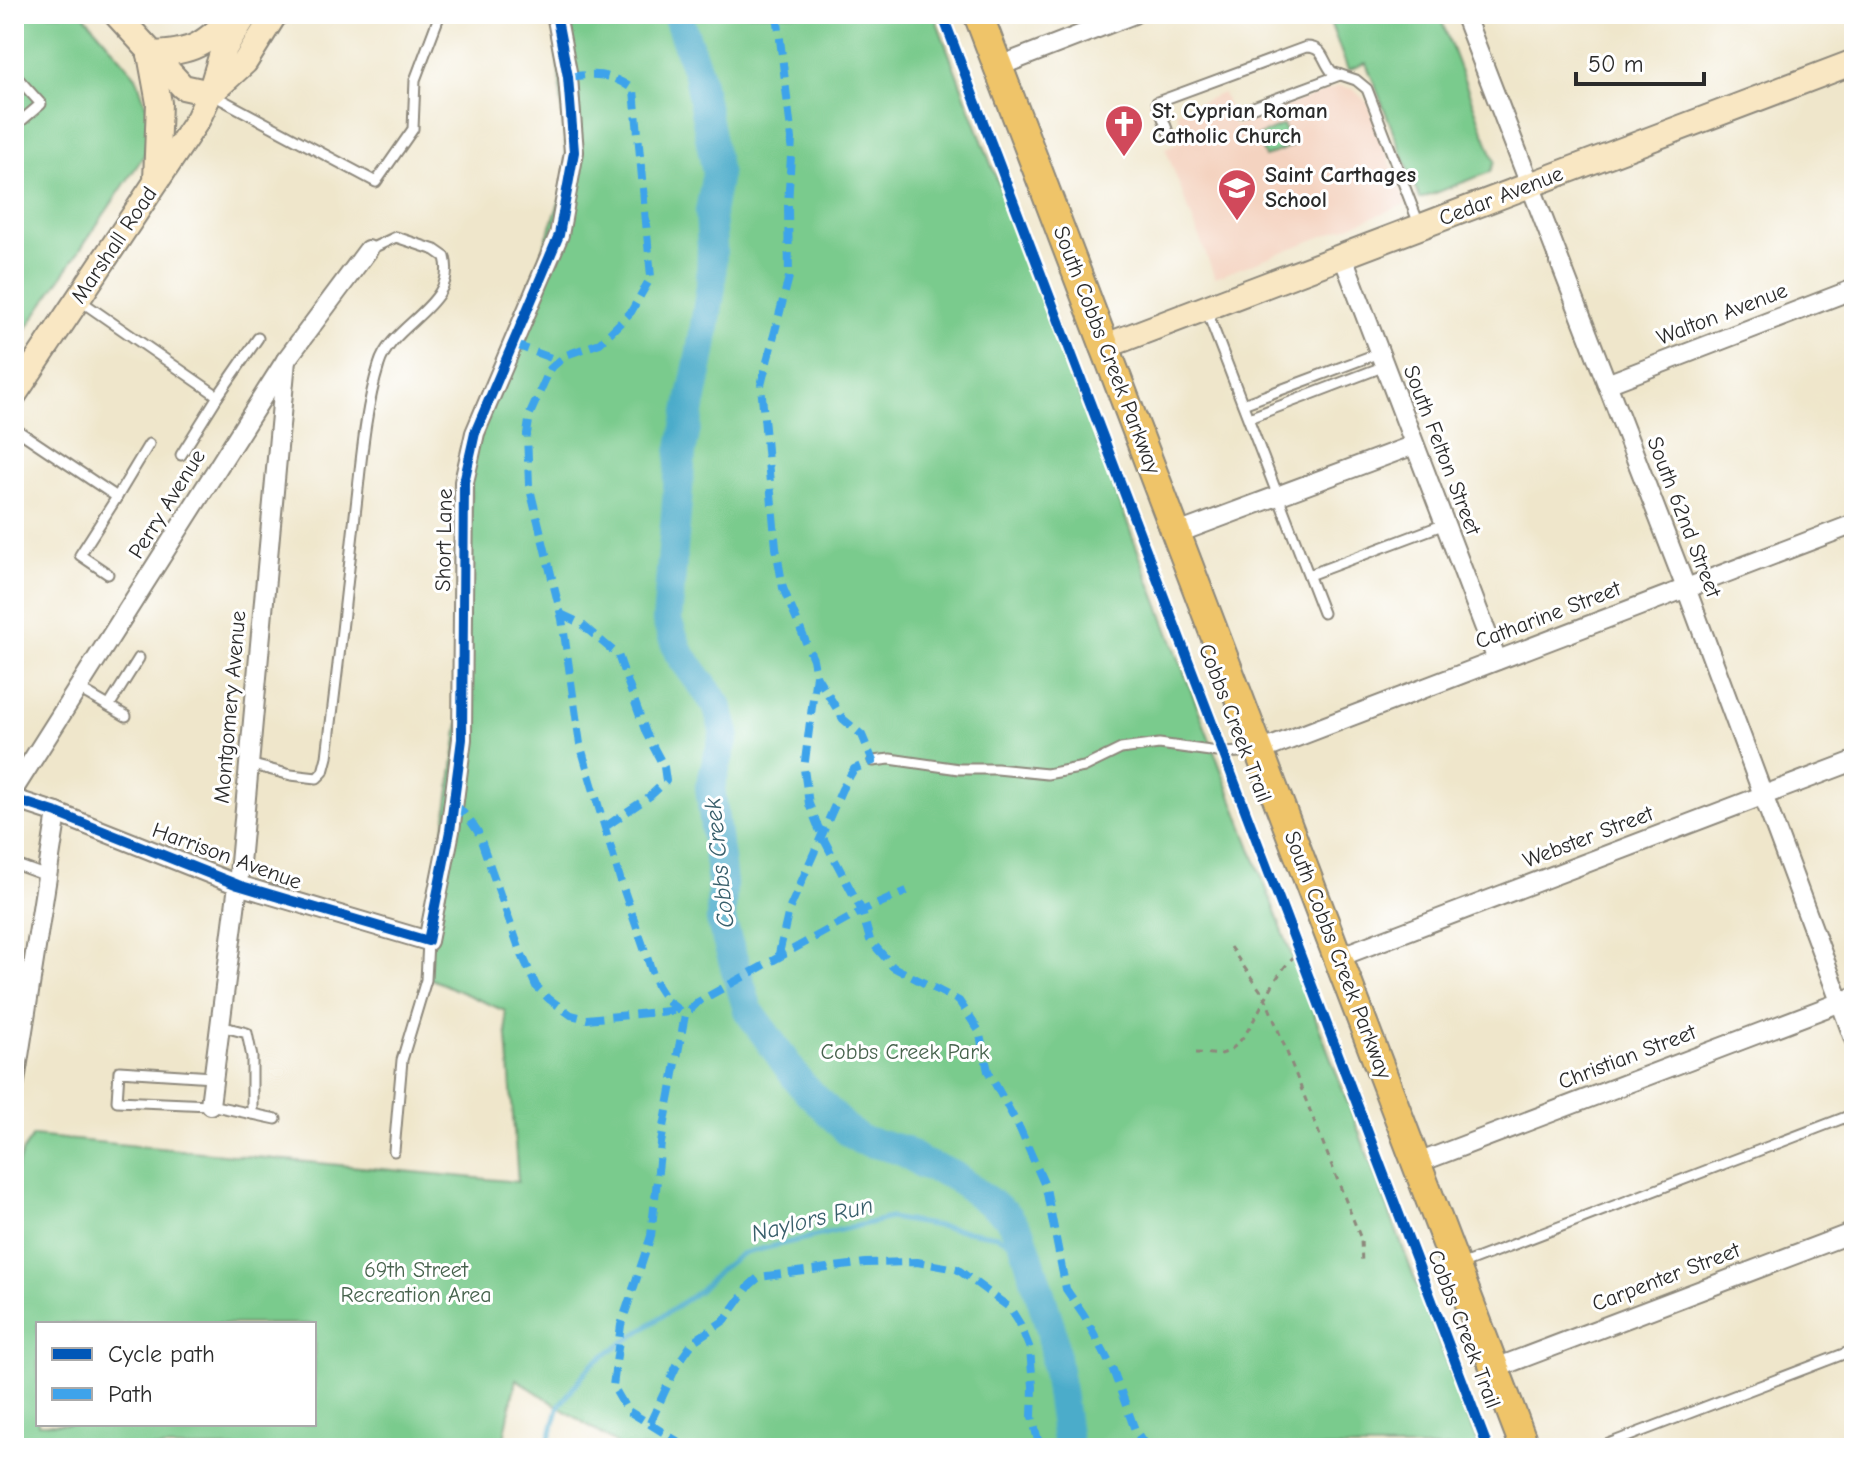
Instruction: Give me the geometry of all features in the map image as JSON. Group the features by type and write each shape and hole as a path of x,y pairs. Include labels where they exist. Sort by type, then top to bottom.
{"main road":[{"name":"South Cobbs Creek Parkway","path":"978,14 1525,1448"}],"street":[{"path":"116,14 183,87 210,93"},
{"path":"150,54 179,53 209,40 235,14"},
{"name":"Marshall Road","path":"14,395 198,119 222,53 246,14"},
{"name":"Marshall Road","path":"210,93 245,62 275,14"},
{"name":"Short Lane","path":"428,941 450,831 462,739 464,482 475,433 559,235 574,152 568,77 556,14"},
{"path":"997,67 1089,22 1134,14"},
{"name":"South 62nd Street","path":"1464,14 1686,588 1762,796 1847,1000 1854,1039"},
{"path":"150,54 159,103 156,182"},
{"name":"Cedar Avenue","path":"1103,347 1854,62"},
{"name":"Perry Avenue","path":"14,789 286,360 368,250"},
{"name":"South Felton Street","path":"1343,257 1497,660"},
{"name":"Walton Avenue","path":"1607,384 1854,289"},
{"name":"Montgomery Avenue","path":"210,1105 238,885 286,360"},
{"path":"1178,533 1414,445"},
{"name":"Catharine Street","path":"1260,751 1854,524"},
{"name":"Webster Street","path":"1335,947 1854,761"},
{"name":"Harrison Avenue","path":"14,799 238,885 428,941"},
{"path":"14,1088 57,813"},
{"name":"Christian Street","path":"1418,1163 1847,1000"},
{"name":"Carpenter Street","path":"1496,1368 1854,1232"}],"lane":[{"path":"210,93 376,182 413,129 415,80 440,14"},
{"path":"1168,132 1157,102 1306,47 1315,47 1321,51 1327,65 1367,89 1421,227"},
{"path":"14,74 41,104 14,127"},
{"path":"1240,112 1340,75"},
{"path":"249,764 306,778 317,778 323,772 359,481 377,372 380,360 392,341 438,296 447,276 445,257 435,250 396,237 368,250"},
{"path":"78,299 218,396"},
{"path":"1206,309 1323,613"},
{"path":"181,455 258,338"},
{"path":"1243,404 1382,360"},
{"path":"1249,418 1382,360"},
{"path":"14,428 117,497"},
{"path":"108,574 80,555 149,444"},
{"path":"1309,575 1445,524"},
{"path":"109,706 139,658"},
{"path":"79,689 126,716"},
{"path":"873,761 890,759 959,769 1047,774 1084,767 1121,749 1159,744 1225,753 1260,751"},
{"path":"14,864 47,876"},
{"path":"394,1151 402,1060 426,980 428,941"},
{"path":"220,1026 247,1033 252,1057 252,1114"},
{"path":"213,1077 119,1071 117,1101 210,1105 276,1119"},
{"path":"1456,1266 1854,1114"},
{"path":"1598,1448 1854,1350"}],"path":[{"path":"1294,937 1305,965"},
{"path":"1230,947 1265,997 1361,1239 1362,1265"},
{"path":"1196,1053 1223,1054 1242,1039 1265,997 1289,960 1299,951 1335,947"}],"shaded area":[{"path":"1339,86 1353,89 1368,103 1406,204 1215,278 1165,148 1186,139 1176,112 1223,93 1235,126"}],"green space":[{"path":"14,14 83,14 136,76 150,116 145,154 14,347"},
{"name":"Cobbs Creek Park","path":"554,14 934,14 1479,1448 623,1448 516,1379 502,1448 14,1448 14,1178 22,1152 33,1136 518,1182 505,1011 424,976 464,688 472,452 568,177"},
{"path":"1327,14 1439,14 1495,162 1490,172 1420,199 1366,63 1348,70"},
{"path":"1283,125 1292,146 1265,157 1257,136"}],"waterway":[{"name":"Cobbs Creek","path":"677,14 698,74 717,173 710,212 711,286 681,453 667,621 679,653 717,705 725,733 710,787 722,883 721,920 748,1010 800,1083 848,1131 861,1140 902,1150 923,1164 951,1174 1007,1215 1022,1237 1051,1329 1068,1448"},
{"name":"Naylors Run","path":"547,1448 559,1406 592,1364 699,1291 741,1254 890,1218 997,1236 1025,1249"}],"marked path":[{"path":"777,14 792,139 788,205 789,277 761,385 776,548 783,588 813,659 816,675 843,719 862,735 873,761 854,769 842,789 789,910 778,958"},
{"path":"568,77 603,76 618,80 634,90 651,277 631,312 600,343 566,355 550,369 530,414 527,434 529,485 562,619 580,744 621,882 657,986 666,1000 685,1015"},
{"path":"513,344 559,361"},
{"path":"561,614 580,623 618,655 646,733 664,767 666,781 605,827"},
{"path":"816,675 804,769 809,804 821,834 862,911 870,940 893,967 959,1001 979,1031 988,1071 1020,1129 1046,1188 1066,1289 1084,1315 1113,1370 1135,1430 1147,1448"},
{"path":"454,803 478,832 519,948 536,986 549,999 571,1015 587,1019 679,1010"},
{"path":"680,1448 677,1441 627,1410 613,1386 621,1325 651,1236 661,1143 685,1015 698,1002 862,911 907,891"},
{"path":"650,1423 677,1365 694,1341 725,1320 759,1277 865,1263 917,1262 957,1269 1010,1308 1030,1349 1032,1417 1040,1448"}],"cycle path":[{"path":"14,799 238,885 428,941 450,831 462,739 464,482 475,433 559,235 574,152 568,77 556,14"},
{"name":"Cobbs Creek Trail","path":"942,14 1488,1448"}],"place":[{"name":"St. Cyprian Roman Catholic Church","path":"1124,158"},
{"name":"Saint Carthages School","path":"1237,222"}],"park label":[{"name":"69th Street Recreation Area","path":"416,1282"}]}
